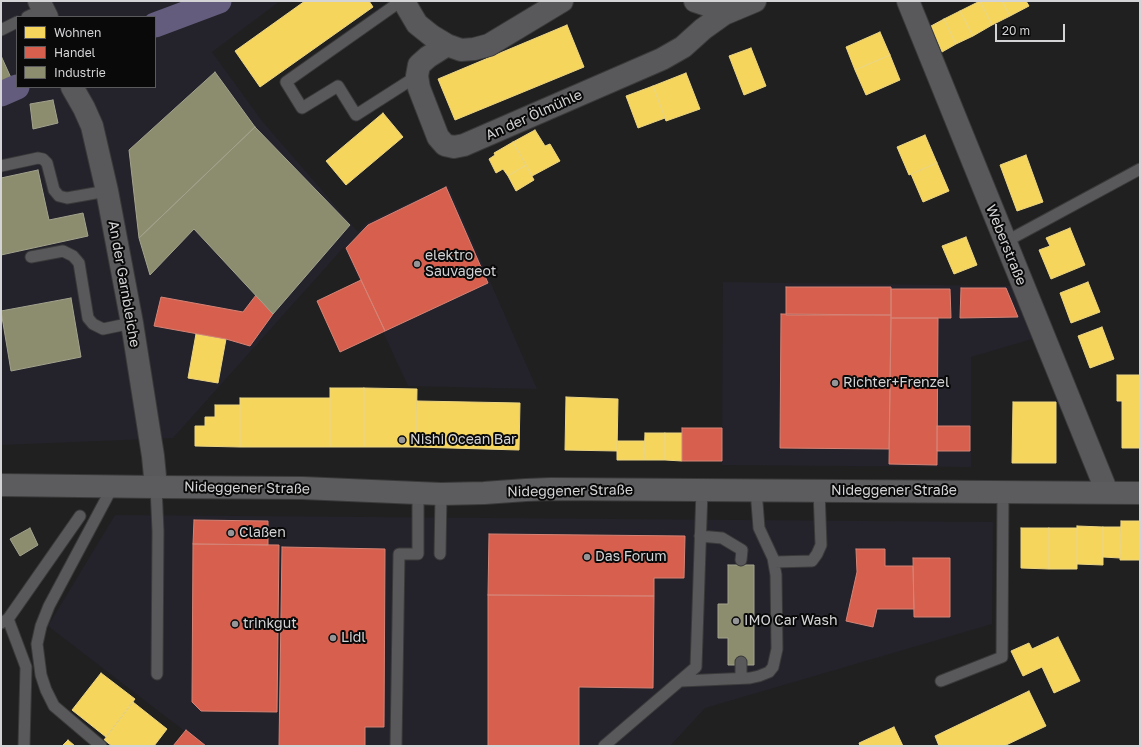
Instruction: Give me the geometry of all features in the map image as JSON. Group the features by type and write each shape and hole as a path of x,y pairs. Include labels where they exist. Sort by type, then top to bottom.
{"main road":[{"name":"Nideggener Straße","path":"1,484 302,488 441,494 551,489 1140,493"}],"street":[{"path":"405,1 417,24 432,36 447,45 461,50 474,49 489,45 562,1"},
{"path":"695,1 713,7 724,14"},
{"name":"An der Ölmühle","path":"417,76 419,88 438,137 445,145 454,147 464,145 662,59 683,47 703,29 724,14 755,1"},
{"name":"Weberstraße","path":"912,2 1005,242 1107,492"},
{"path":"417,76 419,65 428,57 447,45"},
{"name":"An der Garnbleiche","path":"73,88 92,126 107,191 132,324 153,456 156,487"}],"lane":[{"path":"400,1 286,82 302,108 338,86 356,115 417,76"},
{"path":"1,30 16,22"},
{"path":"1,166 38,158 43,159 47,163 54,190 59,196 67,198 107,191"},
{"path":"1005,242 1140,169"},
{"path":"31,257 63,251 73,256 79,263 88,318 93,324 104,329 132,324"},
{"path":"101,746 54,706 46,690 37,644 41,626 49,606 113,486"},
{"path":"156,487 158,531 158,674"},
{"path":"604,746 696,668 702,490"},
{"path":"681,681 759,676 769,672 773,667 777,649 776,575 774,562 760,528 756,490"},
{"path":"774,562 812,561 821,545 819,490"},
{"path":"941,681 1002,657 1003,492"},
{"path":"396,746 399,554 418,554 418,493"},
{"path":"440,554 441,494"},
{"path":"24,746 26,667 4,621 80,516"},
{"path":"700,536 722,538 742,550 741,560"},
{"path":"741,662 741,678"}],"shaded area":[{"path":"1,1 280,1 212,52 262,121 358,232 366,223 448,185 537,389 408,386 344,247 173,438 1,445"},
{"path":"723,282 1011,286 1032,339 971,357 971,467 722,465"},
{"path":"115,515 993,522 992,624 705,708 670,746 204,746 48,626"}],"building: Wohnen":[{"path":"305,1 369,1 373,7 260,87 235,51"},
{"path":"980,1 992,25 973,36 960,11"},
{"path":"980,1 1002,1 1010,16 992,25"},
{"path":"1002,1 1026,1 1029,6 1010,16"},
{"path":"960,11 973,36 956,44 944,19"},
{"path":"944,19 956,44 942,52 931,26"},
{"path":"567,25 584,67 455,120 438,79"},
{"path":"880,32 890,55 855,70 846,47"},
{"path":"751,48 766,86 744,95 729,56"},
{"path":"890,55 900,80 866,95 855,70"},
{"path":"686,73 700,109 666,121 653,86"},
{"path":"653,86 665,118 638,128 626,96"},
{"path":"383,113 403,137 346,185 326,161"},
{"path":"535,130 545,146 550,144 560,161 532,176 513,142"},
{"path":"925,135 937,163 909,175 897,147"},
{"path":"513,142 526,165 508,176 503,169 496,173 489,159 495,155 494,153"},
{"path":"1026,155 1043,202 1017,211 1000,165"},
{"path":"937,163 949,191 923,202 911,174"},
{"path":"526,165 534,180 516,191 508,176"},
{"path":"1070,228 1085,265 1051,279 1039,250 1050,246 1046,238"},
{"path":"966,237 977,265 954,274 942,246"},
{"path":"1088,282 1100,312 1071,323 1060,293"},
{"path":"1102,327 1114,359 1090,368 1078,336"},
{"path":"196,334 226,339 218,383 188,378"},
{"path":"1117,375 1140,375 1140,448 1122,448 1122,401 1117,401"},
{"path":"330,388 364,388 364,447 330,447"},
{"path":"364,388 417,389 416,447 364,447"},
{"path":"566,397 618,399 617,451 565,450"},
{"path":"240,398 330,398 330,447 240,447"},
{"path":"417,401 520,403 519,450 416,447"},
{"path":"1013,402 1056,402 1056,463 1012,463"},
{"path":"215,405 240,405 240,447 195,446 195,426 205,426 205,417 215,417"},
{"path":"645,433 665,433 665,460 644,460"},
{"path":"665,433 682,433 682,461 665,460"},
{"path":"617,441 645,441 644,460 617,460"},
{"path":"1121,521 1140,521 1140,560 1120,560"},
{"path":"1077,526 1103,527 1103,565 1077,564"},
{"path":"1103,527 1121,527 1120,558 1103,557"},
{"path":"1021,528 1049,528 1049,569 1021,568"},
{"path":"1049,528 1077,528 1077,569 1049,569"},
{"path":"1058,637 1080,681 1054,693 1042,667 1023,676 1011,651 1029,643 1032,649"},
{"path":"101,673 135,699 106,737 72,710"},
{"path":"1029,691 1046,726 1004,746 939,746 935,736"},
{"path":"133,702 167,729 154,746 112,746 104,740"},
{"path":"894,727 903,746 860,746 859,743"},
{"path":"68,740 75,746 62,746"}],"building: Handel":[{"name":"elektro Sauvageot","path":"446,187 488,283 385,331 346,248 368,225"},
{"path":"361,280 385,331 340,352 317,301"},
{"path":"786,287 891,287 891,315 786,315"},
{"path":"961,288 1006,288 1018,317 960,318"},
{"path":"891,289 950,289 951,318 891,318"},
{"path":"256,295 273,314 250,346 226,339 154,326 161,297 243,312"},
{"name":"Richter+Frenzel","path":"781,314 891,315 889,449 780,448"},
{"path":"891,318 938,318 937,465 889,464"},
{"path":"937,426 970,426 970,451 937,451"},
{"path":"682,428 722,428 722,461 682,461"},
{"name":"Claßen","path":"194,520 268,521 268,545 193,544"},
{"name":"Das Forum","path":"489,534 685,536 684,578 654,578 654,596 488,595"},
{"name":"trinkgut","path":"193,544 279,545 277,712 201,711 192,702"},
{"name":"Lidl","path":"282,547 385,549 384,727 365,727 365,746 279,746"},
{"path":"856,549 885,549 885,566 913,566 914,609 877,609 873,627 846,621 857,572"},
{"path":"913,558 950,558 950,617 914,617"},
{"path":"488,595 654,596 653,688 579,687 579,746 488,746"},
{"path":"186,730 206,746 173,746"}],"building: Industrie":[{"path":"2,58 12,80 1,84 1,59"},
{"path":"215,72 255,127 139,238 129,150"},
{"path":"53,100 58,123 33,129 30,104"},
{"path":"255,127 350,225 273,314 194,229 150,275 139,238"},
{"path":"38,170 49,220 83,213 88,236 1,255 1,178"},
{"path":"71,298 81,357 11,371 1,311"},
{"path":"30,528 38,545 20,556 10,539"},
{"name":"IMO Car Wash","path":"728,565 754,565 754,665 728,665 728,638 718,638 718,604 728,604"}],"waterway":[{"path":"156,25 219,1"},
{"path":"1,94 16,87"}],"place":[{"name":"elektro Sauvageot","path":"417,264"},
{"name":"Richter+Frenzel","path":"835,383"},
{"name":"Nishi Ocean Bar","path":"402,440"},
{"name":"Claßen","path":"231,533"},
{"name":"Das Forum","path":"587,557"},
{"name":"IMO Car Wash","path":"736,621"},
{"name":"trinkgut","path":"235,624"},
{"name":"Lidl","path":"333,638"}]}
